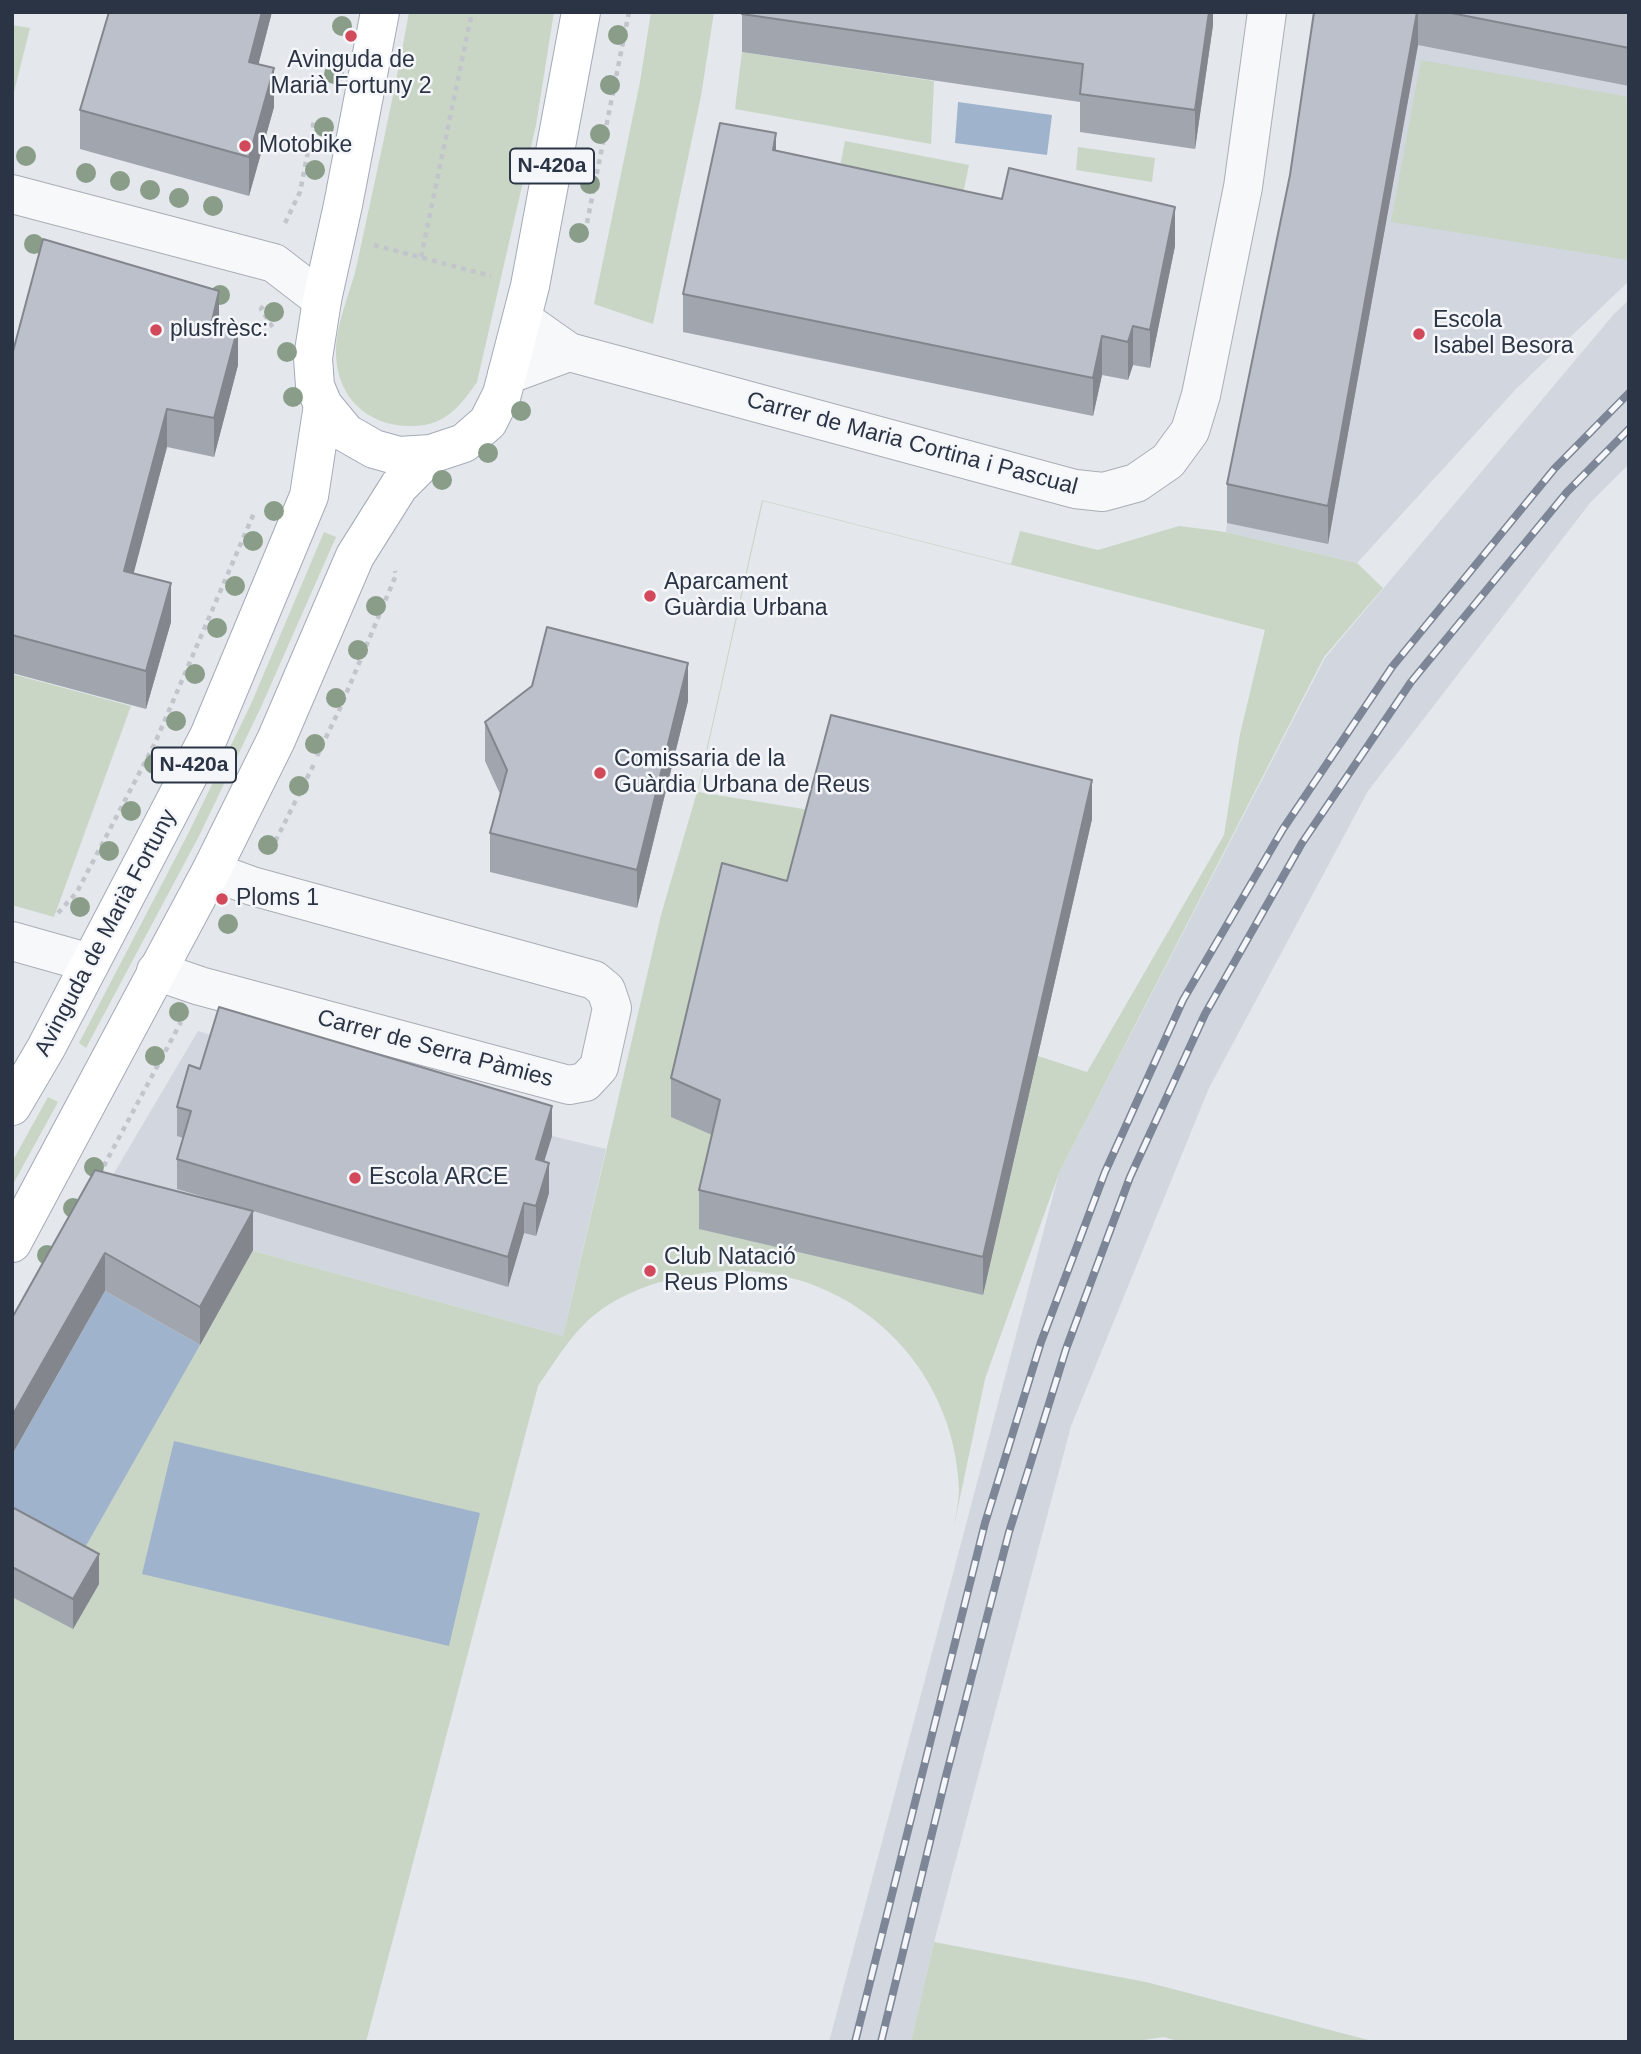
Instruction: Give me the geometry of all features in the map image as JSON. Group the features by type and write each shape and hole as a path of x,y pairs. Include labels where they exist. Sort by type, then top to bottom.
{"main road":[{"name":"N-420a","path":"380,12 322,300 313,358 315,386 323,405 346,433 374,449 399,456 431,454 464,443 488,422 502,394 526,303 581,12"},
{"name":"Avinguda de Marià Fortuny","path":"12,1105 46,1048 209,736 309,496 323,405"},
{"name":"N-420a","path":"12,1243 211,871 276,740 355,556 399,486 431,454"}],"street":[{"name":"Carrer de Maria Cortina i Pascual","path":"526,303 569,352 1075,489 1103,492 1136,483 1168,461 1190,431 1201,395 1243,187 1268,12"},
{"path":"12,194 274,263 322,300"},
{"path":"274,263 334,242"},
{"path":"507,375 569,352"},
{"name":"Carrer de Serra Pàmies","path":"156,971 569,1084 585,1082 599,1067 612,1008 606,990 594,980 252,886 211,871"},
{"path":"12,941 90,963"}],"path":[{"path":"421,257 472,12"},
{"path":"584,235 629,12"},
{"path":"284,224 300,192 315,115"},
{"path":"334,242 421,257 526,303"},
{"path":"265,300 261,309 278,335"},
{"path":"49,922 77,892 149,754 254,513 264,508"}],"shaded area":[{"name":"Escola Isabel Besora","path":"1629,12 1629,281 1517,388 1357,563 1226,532 1290,214 1317,24"},
{"path":"1629,300 1629,464 1590,503 1368,791 1209,1088 1071,1426 934,1942 911,2042 829,2042 1059,1173 1325,658 1614,314"},
{"name":"Escola ARCE","path":"198,1031 552,1136 606,1149 563,1336 94,1207"}],"green space":[{"path":"409,12 554,12 536,125 477,382 459,406 444,418 415,426 384,422 359,407 342,384 336,352 338,330 357,264"},
{"path":"651,12 714,12 701,96 653,324 594,304 640,82"},
{"path":"12,25 30,28 12,100"},
{"path":"742,52 934,81 931,144 735,109"},
{"path":"1421,60 1629,97 1629,260 1391,222"},
{"path":"845,141 969,165 956,227 833,202"},
{"path":"1078,147 1155,158 1152,182 1076,170"},
{"name":"Club Natació Reus Ploms","path":"762,500 1011,564 1020,531 1098,550 1179,526 1226,532 1357,563 1383,588 1324,657 1059,1173 985,1379 954,1526 959,1489 952,1439 935,1394 909,1355 876,1322 837,1296 794,1279 747,1271 684,1276 645,1287 609,1304 581,1328 558,1356 538,1386 366,2042 12,2042 12,1507 86,1546 252,1250 563,1336 661,915 697,792","holes":["763,501 1265,630 1240,734 1224,835 1087,1072 1038,1056 983,1295 720,1138 816,811 698,792"]},
{"path":"324,532 336,537 261,707 199,836 86,1048 79,1043 189,832 251,704"},
{"path":"12,674 131,706 54,917 12,905"},
{"path":"48,1097 58,1102 12,1186 12,1162"},
{"path":"934,1942 1146,1982 1376,2042 1181,2042 1164,2037 1130,2042 911,2042"}],"water":[{"path":"958,102 1052,115 1047,155 955,143"},
{"path":"105,1291 200,1345 86,1546 12,1507 12,1455"},
{"path":"174,1441 480,1513 449,1646 142,1574"}],"building":[{"path":"109,12 262,12 249,62 274,68 249,157 80,110"},
{"path":"742,12 1209,12 1195,110 1080,94 1083,64"},
{"path":"1314,12 1417,12 1328,506 1227,484 1290,175"},
{"path":"1446,12 1629,12 1629,48"},
{"path":"720,123 776,133 773,150 1002,199 1009,168 1175,207 1150,330 1133,326 1128,342 1102,336 1093,378 683,294"},
{"path":"43,239 219,291 212,321 238,327 214,418 167,409 124,571 171,583 146,671 12,635 12,355"},
{"path":"547,627 688,663 637,870 490,833 507,770 485,722 532,686"},
{"name":"Club Natació Reus Ploms","path":"831,715 1092,780 983,1257 699,1190 720,1100 671,1078 722,863 787,881"},
{"path":"219,1007 552,1106 536,1159 549,1163 536,1206 524,1203 508,1257 177,1159 191,1111 177,1107 189,1065 200,1069"},
{"path":"95,1170 253,1211 200,1307 105,1253 12,1416 12,1318"},
{"path":"12,1507 99,1554 73,1599 12,1567"}],"railway":[{"path":"855,2042 985,1523 1041,1342 1105,1172 1183,1000 1283,829 1392,667 1555,468 1629,393"},
{"path":"881,2042 1009,1532 1066,1349 1130,1177 1205,1014 1302,843 1411,682 1567,492 1629,429"}],"place":[{"name":"Avinguda de Marià Fortuny 2","path":"351,36"},
{"name":"Motobike","path":"245,146"},
{"name":"plusfrèsc:","path":"156,330"},
{"name":"Escola Isabel Besora","path":"1419,334"},
{"name":"Aparcament Guàrdia Urbana","path":"650,596"},
{"name":"Comissaria de la Guàrdia Urbana de Reus","path":"600,773"},
{"name":"Ploms 1","path":"222,899"},
{"name":"Escola ARCE","path":"355,1178"},
{"name":"Club Natació Reus Ploms","path":"650,1271"}]}
